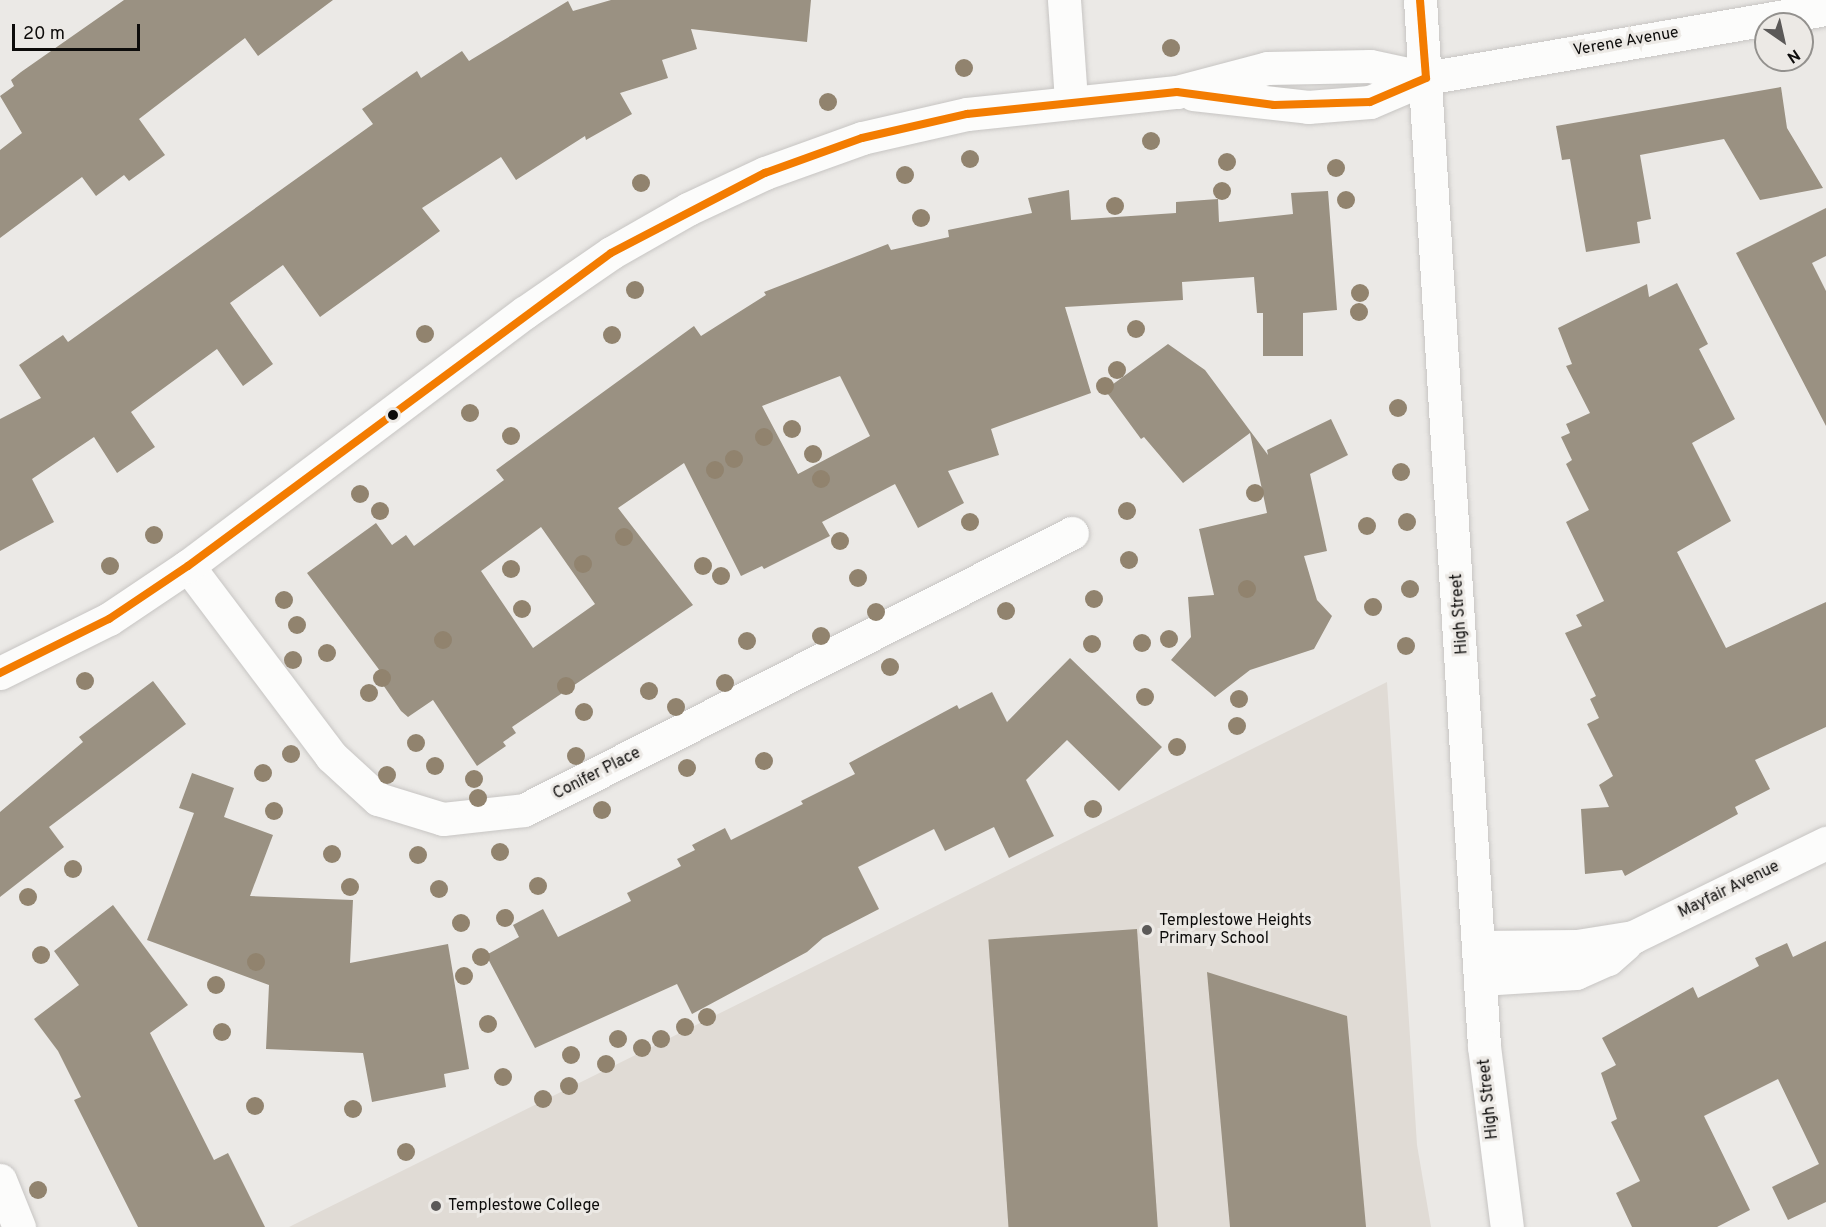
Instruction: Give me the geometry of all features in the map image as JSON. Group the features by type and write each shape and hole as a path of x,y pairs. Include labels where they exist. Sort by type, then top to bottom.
{"main road":[{"path":"1064,0 1071,101"},
{"name":"High Street","path":"1420,0 1487,1081 1507,1227"},
{"name":"Verene Avenue","path":"1426,78 1826,9"},
{"path":"0,673 109,619 188,566 524,313 611,253 688,209 765,173 862,138 967,114 1071,101 1177,92 1267,68 1370,66 1426,78"},
{"name":"Conifer Place","path":"188,566 331,756 378,800 443,819 524,810 1072,533"},
{"name":"Mayfair Avenue","path":"1480,963 1633,937 1826,843"},
{"path":"0,1180 19,1227"}],"shaded area":[{"name":"Templestowe Heights Primary School","path":"1387,682 1417,1145 1431,1227 289,1227"}],"building":[{"path":"124,0 333,0 258,56 245,38 139,119 165,155 129,181 124,175 96,196 82,177 0,238 0,150 22,133 0,96 14,86 11,80 21,72"},
{"path":"611,0 811,0 807,42 691,29 697,49 662,60 668,78 620,93 632,114 586,140 585,136 516,180 501,157 422,208 440,231 320,317 283,265 230,303 273,364 243,386 217,349 131,412 155,447 117,473 94,437 32,479 54,522 0,551 0,419 41,398 19,365 63,335 68,342 373,124 362,109 417,71 421,78 462,51 469,61 568,1 573,11"},
{"path":"1781,87 1787,128 1823,188 1760,200 1724,139 1640,155 1651,219 1637,222 1640,243 1586,252 1570,159 1562,160 1556,126"},
{"path":"1069,190 1071,220 1176,213 1176,202 1218,199 1219,222 1293,214 1291,193 1328,191 1337,310 1303,313 1303,356 1263,356 1263,313 1257,313 1254,277 1182,282 1183,300 1065,307 1091,393 991,429 999,455 948,471 964,503 918,528 895,484 822,522 830,536 764,569 762,566 741,576 684,463 618,508 693,605 512,727 516,733 503,742 506,746 477,766 433,700 408,717 401,711 381,682 386,679 307,573 376,523 392,545 406,535 414,546 504,480 496,470 694,326 701,336 766,295 764,292 888,244 891,250 949,237 948,230 1032,213 1028,198","holes":["840,376 870,436 798,474 762,406","541,527 595,604 533,648 481,571"]},
{"path":"1826,208 1826,256 1812,263 1826,291 1826,426 1736,253"},
{"path":"1677,283 1708,344 1699,349 1735,419 1692,443 1731,521 1677,552 1726,648 1826,602 1826,727 1755,760 1770,789 1735,807 1738,814 1625,876 1622,870 1585,874 1581,809 1609,807 1599,785 1613,776 1587,724 1599,718 1590,699 1596,696 1565,633 1582,626 1576,615 1604,601 1566,522 1589,510 1566,464 1572,460 1561,437 1570,433 1566,424 1590,413 1566,366 1572,364 1558,328 1647,284 1649,297"},
{"path":"1168,344 1205,370 1268,455 1267,450 1331,419 1348,455 1310,474 1327,551 1304,556 1317,600 1332,616 1314,649 1250,670 1215,697 1171,660 1191,637 1188,597 1214,595 1199,529 1267,513 1250,433 1183,483 1144,437 1141,439 1105,390"},
{"path":"1070,658 1162,747 1119,791 1067,740 1026,780 1054,836 1009,858 994,827 945,851 934,829 858,867 879,909 823,938 807,952 692,1014 677,984 535,1048 486,955 519,937 513,925 543,909 558,937 631,901 627,893 681,866 677,859 695,850 692,845 725,828 731,840 803,804 801,801 855,774 849,763 957,705 959,709 992,692 1007,722"},
{"path":"153,681 186,724 49,827 64,847 0,897 0,812 83,742 79,737"},
{"path":"192,773 234,788 224,817 273,835 250,896 353,900 350,963 448,944 469,1069 444,1074 446,1087 372,1102 363,1053 266,1049 269,985 147,940 194,813 179,808"},
{"path":"113,905 188,1005 150,1033 214,1160 228,1153 265,1227 138,1227 74,1100 81,1097 58,1051 34,1019 79,985 54,951"},
{"path":"1137,929 1158,1227 1008,1227 988,939"},
{"path":"1826,941 1826,1202 1788,1220 1772,1187 1819,1164 1778,1079 1704,1116 1750,1210 1717,1227 1632,1227 1616,1193 1640,1181 1611,1122 1617,1119 1601,1073 1616,1065 1602,1038 1693,987 1698,998 1759,966 1755,958 1787,943 1793,957"},
{"path":"1207,972 1347,1016 1366,1227 1230,1227"}],"transit line":[{"path":"1420,0 1426,78"},
{"path":"0,673 109,619 188,566 611,253 765,173 862,138 967,114 1177,92 1274,105 1370,102 1426,78"}],"place":[{"name":"Templestowe Heights Primary School","path":"1147,930"},
{"name":"Templestowe College","path":"436,1206"}]}
